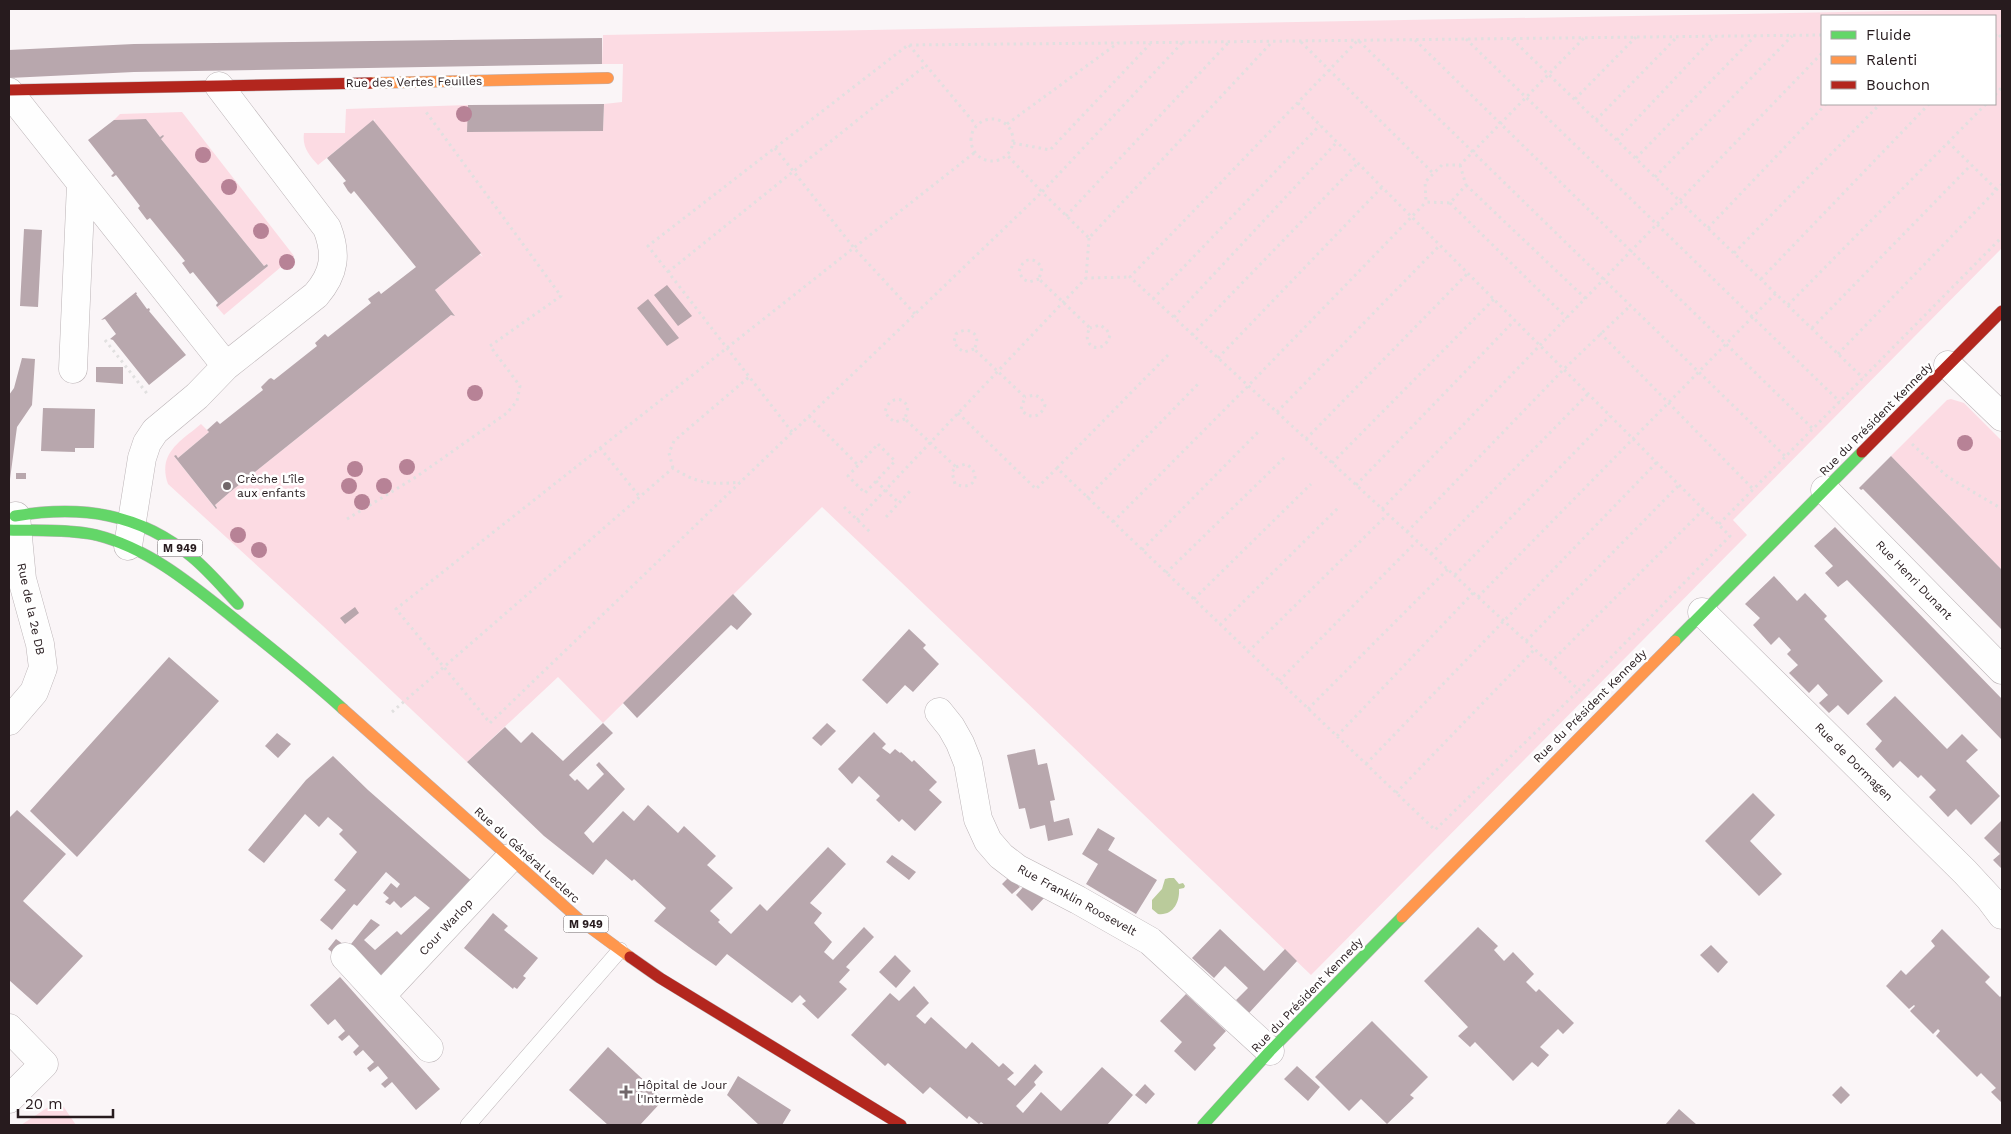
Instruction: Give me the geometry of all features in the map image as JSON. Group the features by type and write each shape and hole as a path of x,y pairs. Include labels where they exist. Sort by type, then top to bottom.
{"street":[{"name":"Rue des Vertes Feuilles","path":"9,91 608,78"},
{"path":"130,534 137,480 147,443 155,431 197,396 226,366 316,294 327,282 332,270 333,253 331,238 327,228 219,86"},
{"name":"Rue des Vertes Feuilles","path":"9,91 226,366"},
{"path":"72,370 82,184"},
{"name":"Rue du Président Kennedy","path":"1203,1125 1270,1051 1702,612 2002,311"},
{"path":"1948,365 2002,417"},
{"name":"Rue Henri Dunant","path":"1825,490 2002,670"},
{"name":"Rue du Général Leclerc","path":"13,523 58,511 85,511 130,534 158,562 179,576 306,676 582,921 620,950 722,1017 901,1125"},
{"name":"Rue du Général Leclerc","path":"13,523 108,539 130,534 167,539 192,556 306,676"},
{"name":"Rue de la 2e DB","path":"9,721 34,692 42,668 40,644 22,578 13,523"},
{"name":"Rue de Dormagen","path":"1702,612 1964,872 1990,899 2002,915"},
{"name":"Rue Franklin Roosevelt","path":"939,712 951,727 960,743 968,763 978,819 988,841 1001,856 1018,869 1087,904 1150,941 1270,1051"},
{"name":"Cour Warlop","path":"382,996 510,858"},
{"path":"345,958 429,1048"},
{"path":"9,1028 44,1064 9,1099"}],"lane":[{"path":"468,1125 620,950"}],"path":[{"path":"1996,34 2002,33"},
{"path":"1996,34 2002,38"},
{"path":"1655,177 1792,35"},
{"path":"792,432 648,246 908,45 1821,35"},
{"path":"1617,140 1715,36"},
{"path":"1636,158 1755,36"},
{"path":"1575,99 1636,37"},
{"path":"1596,120 1677,37"},
{"path":"1426,202 1425,182 1442,165 1460,165 1585,38"},
{"path":"1466,39 1840,402"},
{"path":"1512,39 1864,378"},
{"path":"1130,278 1358,40"},
{"path":"1358,40 1786,457"},
{"path":"1415,40 1813,429"},
{"path":"857,520 1086,278 1089,238 1272,41"},
{"path":"1301,41 1434,174"},
{"path":"974,153 396,609 490,723 1042,192 1182,42"},
{"path":"1066,216 1228,42"},
{"path":"1007,124 1118,43"},
{"path":"1013,143 1050,150 1151,43"},
{"path":"908,45 976,125"},
{"path":"1382,509 1821,54"},
{"path":"668,272 926,65"},
{"path":"347,519 416,477 507,413 517,401 520,386 490,346 561,296 422,106 398,83"},
{"path":"1057,468 1435,830 1579,690 1730,536 1298,103"},
{"path":"1708,228 1825,105"},
{"path":"1734,253 1879,105"},
{"path":"1761,280 1928,105"},
{"path":"1788,305 1985,105"},
{"path":"994,118 1007,124 1013,136 1013,143 1007,155 994,161 979,158 974,153 970,139 976,125 981,121 994,118"},
{"path":"1153,298 1320,125"},
{"path":"1174,317 1337,142"},
{"path":"1948,142 1997,190"},
{"path":"775,148 854,248 915,314"},
{"path":"1007,155 1089,238"},
{"path":"1192,335 1358,163"},
{"path":"1460,165 1466,185 1586,298"},
{"path":"1812,328 1971,165"},
{"path":"1838,354 2002,184"},
{"path":"1450,203 1466,185"},
{"path":"1218,358 1382,187"},
{"path":"1113,522 1426,202 1450,203 1567,318"},
{"path":"1719,524 2002,238"},
{"path":"1277,412 1440,245"},
{"path":"1032,260 1039,263 1042,268 1039,280 1029,282 1023,279 1019,272 1021,265 1025,261 1032,260"},
{"path":"1306,439 1468,273"},
{"path":"1086,278 1130,278 1579,690"},
{"path":"1039,280 1090,328"},
{"path":"1478,597 1776,293"},
{"path":"1332,463 1494,299"},
{"path":"76,305 167,420"},
{"path":"1407,532 1600,333 1630,306"},
{"path":"1356,484 1515,320"},
{"path":"1100,325 1106,329 1110,335 1108,343 1104,346 1096,347 1090,344 1087,339 1087,333 1090,328 1100,325"},
{"path":"967,330 974,332 977,337 977,343 974,349 964,352 958,348 954,342 956,334 967,330"},
{"path":"1600,333 1754,490"},
{"path":"974,349 1025,397"},
{"path":"958,413 1036,489 1168,355"},
{"path":"740,482 714,484 688,478 673,468 669,453 674,441 749,377"},
{"path":"1087,498 1199,382"},
{"path":"1035,394 1041,398 1045,405 1038,416 1031,417 1021,409 1025,397 1035,394"},
{"path":"1431,554 1588,394"},
{"path":"898,399 905,402 908,407 908,413 905,419 895,422 889,418 885,412 887,404 891,400 898,399"},
{"path":"809,416 858,465"},
{"path":"1455,575 1610,416"},
{"path":"905,419 956,467"},
{"path":"1890,424 1948,477 2002,509"},
{"path":"1142,550 1259,431"},
{"path":"878,444 895,461 865,493 848,476 858,465 878,444"},
{"path":"600,448 640,497"},
{"path":"1166,573 1286,456"},
{"path":"1366,764 1657,462"},
{"path":"966,464 972,468 975,474 974,482 969,486 955,484 952,472 956,467 966,464"},
{"path":"369,732 673,468"},
{"path":"876,481 899,503"},
{"path":"1194,599 1311,484"},
{"path":"1526,641 1679,485"},
{"path":"886,517 912,490"},
{"path":"844,507 871,533"},
{"path":"1220,625 1338,508"},
{"path":"1550,663 1704,509"},
{"path":"1248,652 1388,514"},
{"path":"1279,681 1417,541"},
{"path":"1308,709 1448,569"},
{"path":"1337,736 1473,592"},
{"path":"1396,793 1535,649"}],"shaded area":[{"path":"2002,9 2002,248 1733,520 1747,535 1311,975 822,507 603,723 558,677 467,762 323,626 168,484 165,473 168,456 179,442 201,424 209,432 178,458 174,456 215,508 217,508 215,505 230,492 451,315 455,316 435,290 479,254 483,257 374,122 375,119 318,165 305,147 304,133 345,133 346,109 468,105 468,132 603,131 604,104 622,102 623,64 602,64 603,35"},
{"path":"182,112 294,256 224,315 217,307 268,266 267,264 264,266 161,139 163,135 160,137 146,119 114,120 120,114"},
{"path":"1951,399 1964,403 2002,441 2002,570 1891,456 1947,400"},
{"path":"1174,878 1179,884 1183,883 1185,886 1179,889 1177,903 1172,910 1168,913 1158,914 1152,909 1152,900 1162,889 1165,879"},
{"path":"59,1100 76,1125 21,1125"}],"building":[{"path":"602,38 602,64 134,72 9,78 9,50 134,44"},
{"path":"604,104 603,131 467,132 468,105"},
{"path":"146,119 160,137 164,136 161,139 264,266 267,264 268,266 217,307 218,303 193,272 190,274 182,263 185,261 150,218 147,220 138,208 140,206 116,175 111,176 114,173 88,140 114,120"},
{"path":"373,120 481,253 435,290 455,316 451,315 230,492 215,505 216,509 174,456 176,455 178,458 209,432 207,430 217,421 220,424 263,390 261,387 269,379 274,380 317,346 315,343 325,334 328,337 371,303 368,299 379,291 381,294 416,267 354,191 351,194 348,191 343,183 346,181 327,158"},
{"path":"24,229 42,230 38,307 20,306"},
{"path":"667,285 692,316 678,326 654,295"},
{"path":"136,292 147,309 149,308 149,311 186,355 149,385 113,340 110,339 116,334 105,319 101,320"},
{"path":"648,299 679,338 667,346 637,308"},
{"path":"22,358 35,359 32,405 17,427 9,479 9,395 14,388"},
{"path":"96,367 123,367 123,384 96,382"},
{"path":"43,408 95,409 94,448 75,448 75,452 41,451"},
{"path":"1891,456 2002,570 2002,630 1863,489 1859,488"},
{"path":"16,473 26,473 26,479 16,479"},
{"path":"1835,527 2002,699 2002,740 1847,580 1838,587 1825,573 1833,566 1814,546"},
{"path":"1774,576 1797,601 1805,593 1827,616 1824,619 1883,681 1848,715 1838,705 1829,713 1819,703 1828,695 1818,684 1809,693 1789,673 1798,665 1787,654 1791,650 1779,637 1771,645 1753,625 1760,618 1745,604"},
{"path":"733,594 752,614 737,630 731,625 637,718 623,703"},
{"path":"355,607 359,613 345,624 340,618"},
{"path":"909,629 926,645 923,648 939,664 913,692 905,685 887,704 862,680"},
{"path":"169,657 219,701 77,857 30,811"},
{"path":"1895,696 1947,749 1962,734 1978,750 1966,761 2000,796 1971,825 1956,809 1948,817 1929,797 1936,790 1921,775 1918,778 1900,761 1893,768 1875,749 1882,741 1866,724"},
{"path":"603,723 613,733 569,775 575,781 577,779 588,790 604,774 596,765 599,762 625,789 584,833 593,843 623,811 634,821 648,805 678,833 684,826 716,856 707,865 733,888 710,911 720,920 718,922 731,934 760,904 767,911 828,847 846,864 810,903 822,913 814,923 832,942 824,952 833,960 864,927 874,937 846,967 850,970 839,982 847,989 818,1019 802,1004 806,1001 800,995 792,1003 727,954 716,966 693,950 654,921 666,908 634,879 632,881 606,859 593,875 544,836 467,762 505,727 521,743 532,732 563,761"},
{"path":"827,723 836,731 821,746 812,738"},
{"path":"874,732 886,744 882,748 890,754 895,749 912,762 914,760 937,782 929,790 942,802 915,831 902,819 899,822 876,800 880,796 859,776 852,784 838,769"},
{"path":"277,733 291,744 278,758 265,746"},
{"path":"1035,749 1038,765 1047,763 1055,800 1050,801 1054,822 1069,818 1073,835 1048,841 1045,825 1030,829 1025,808 1019,809 1007,755"},
{"path":"333,756 368,790 475,884 380,976 347,949 371,919 380,925 364,940 375,950 397,931 401,935 430,908 415,896 401,908 394,901 390,905 385,902 389,898 383,893 391,883 397,888 400,884 386,872 357,906 354,904 332,930 320,920 346,890 334,880 357,852 339,834 343,830 328,817 319,827 305,814 264,863 248,850 306,780"},
{"path":"1753,793 1775,815 1750,841 1782,874 1759,896 1705,841"},
{"path":"17,810 66,854 23,901 83,956 37,1005 9,980 9,818"},
{"path":"2002,820 2002,869 1993,860 2000,854 1984,838"},
{"path":"1098,828 1115,838 1108,850 1157,880 1136,914 1086,884 1098,864 1082,854"},
{"path":"892,855 916,872 909,880 886,862"},
{"path":"1009,877 1020,887 1012,894 1002,884"},
{"path":"1025,885 1045,897 1032,911 1016,895"},
{"path":"493,913 508,926 504,930 538,958 523,976 526,978 517,989 514,987 513,989 464,948"},
{"path":"1478,927 1498,946 1494,950 1504,961 1513,952 1534,974 1526,982 1536,992 1539,989 1574,1023 1563,1034 1558,1029 1540,1047 1549,1055 1538,1067 1532,1062 1513,1081 1475,1042 1470,1047 1458,1036 1468,1027 1424,981"},
{"path":"1220,929 1264,971 1285,949 1297,961 1249,1013 1236,1000 1248,988 1225,966 1214,978 1192,958"},
{"path":"1942,929 1990,977 1985,982 2000,997 2002,995 2002,1103 1991,1092 1996,1088 1981,1073 1977,1077 1936,1036 1940,1031 1938,1029 1933,1034 1910,1011 1915,1006 1909,1009 1886,986 1901,970 1906,975 1935,946 1931,941"},
{"path":"336,939 347,947 338,957 328,949"},
{"path":"1711,945 1728,962 1718,973 1700,955"},
{"path":"895,955 911,971 896,988 879,972"},
{"path":"340,977 440,1089 416,1110 392,1082 385,1088 381,1084 388,1078 378,1066 370,1072 367,1068 374,1062 363,1050 356,1056 353,1052 359,1046 349,1035 342,1041 338,1037 345,1031 335,1019 328,1025 310,1005"},
{"path":"914,986 929,1003 916,1016 925,1024 931,1017 966,1049 972,1042 999,1067 1003,1063 1014,1073 1007,1079 1015,1086 1035,1064 1043,1072 1034,1082 1036,1085 1016,1106 1023,1113 1041,1092 1061,1111 1102,1067 1133,1095 1107,1125 985,1125 981,1122 979,1124 969,1116 967,1119 930,1087 923,1094 888,1063 885,1066 851,1035 890,993 899,1001"},
{"path":"1186,994 1226,1031 1213,1045 1216,1048 1195,1071 1174,1051 1182,1042 1160,1021"},
{"path":"1372,1021 1428,1077 1410,1095 1414,1098 1387,1124 1361,1099 1349,1111 1315,1077"},
{"path":"608,1047 664,1099 640,1125 608,1125 569,1090"},
{"path":"1297,1066 1320,1087 1308,1101 1284,1079"},
{"path":"738,1076 791,1110 782,1125 759,1125 727,1095"},
{"path":"1145,1084 1155,1094 1146,1104 1135,1095"},
{"path":"1841,1086 1850,1095 1841,1104 1832,1095"},
{"path":"1679,1109 1697,1125 1665,1125"}],"traffic: fast":[{"path":"1675,641 1862,452"},
{"path":"15,516 39,513 86,513 109,516 152,530 192,557 238,604"},
{"path":"9,530 64,531 96,535 117,541 155,560 208,597 343,709"},
{"path":"1203,1125 1270,1051 1402,917"}],"traffic: slow":[{"path":"371,83 608,78"},
{"path":"1402,917 1675,641"},
{"path":"343,709 581,921 630,957"}],"traffic: jam":[{"path":"9,90 371,83"},
{"path":"1862,452 2002,311"},
{"path":"630,957 660,978 901,1125"}],"place":[{"name":"Crèche L'île aux enfants","path":"227,486"},
{"name":"Hôpital de Jour l'Intermède","path":"626,1092"}]}
